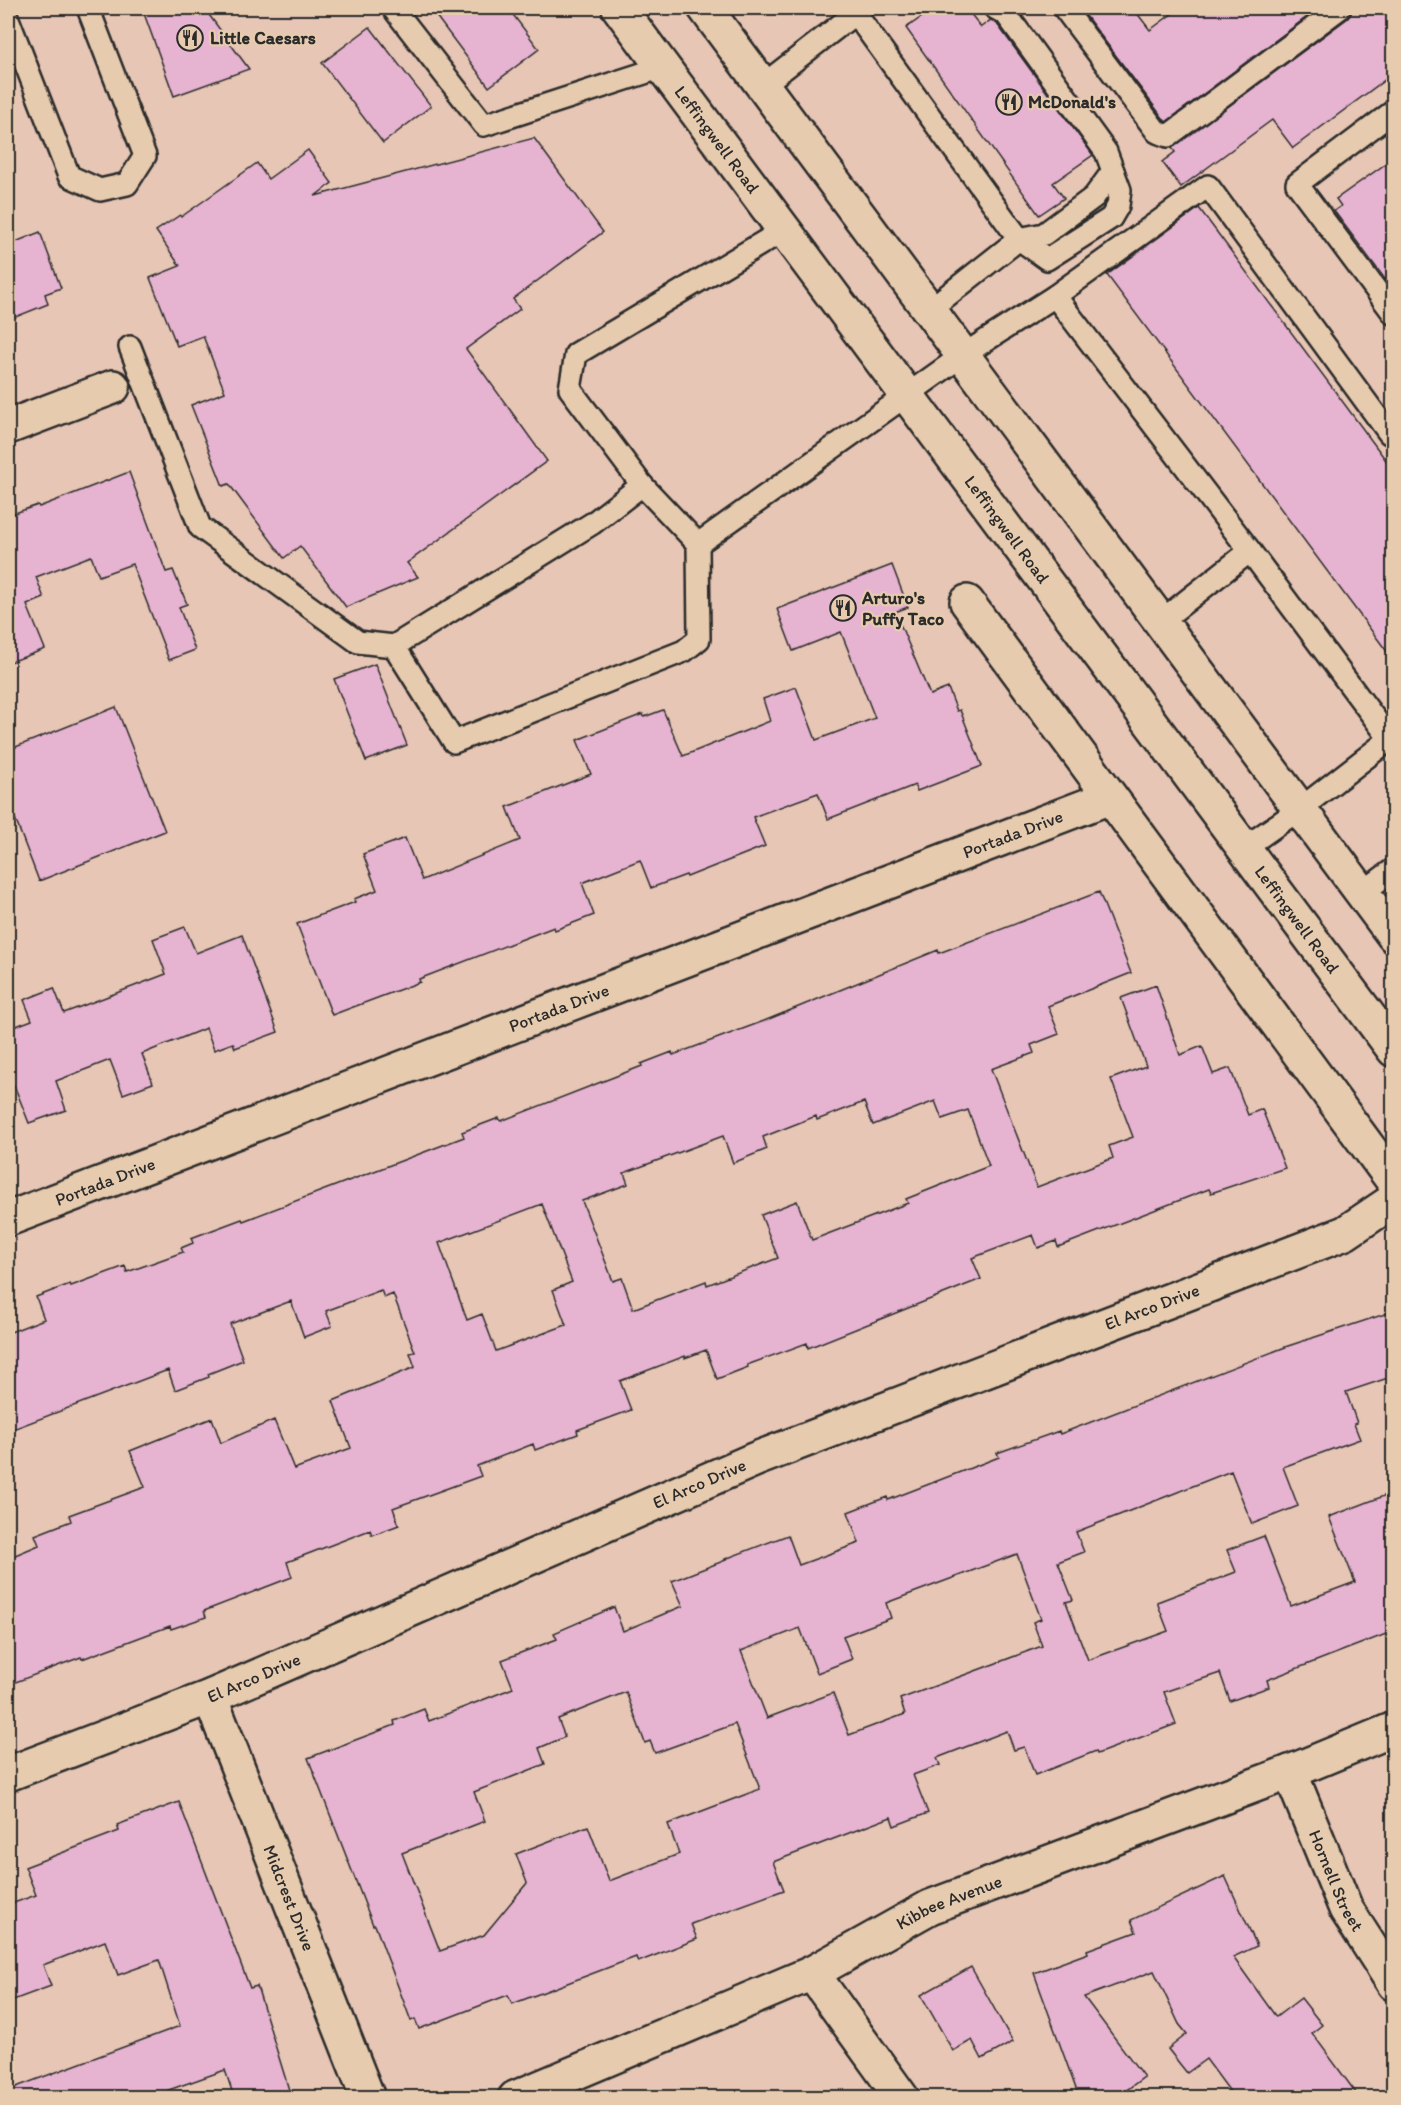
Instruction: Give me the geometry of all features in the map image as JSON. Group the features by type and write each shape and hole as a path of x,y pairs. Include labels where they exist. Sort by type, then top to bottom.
{"street":[{"name":"Leffingwell Road","path":"619,8 1394,1050"},
{"path":"705,8 1394,936"},
{"path":"8,426 113,387"},
{"path":"967,602 1394,1182"},
{"name":"Portada Drive","path":"8,1219 1110,797"},
{"name":"El Arco Drive","path":"8,1774 210,1697 756,1459 1345,1233 1394,1200"},
{"name":"Midcrest Drive","path":"210,1697 368,2097"},
{"name":"Kibbee Avenue","path":"515,2097 812,1973 930,1907 1290,1772 1394,1730"},
{"name":"Hornell Street","path":"1290,1772 1346,1910 1394,1984"},
{"path":"812,1973 902,2097"}],"lane":[{"path":"8,19 69,176 100,190 127,184 145,156 88,8"},
{"path":"393,8 483,124 663,67"},
{"path":"929,310 1019,240 1044,234 1094,197 1113,171 1106,152 1086,124 1006,14 995,8"},
{"path":"1064,8 1157,132 1168,136 1340,8"},
{"path":"763,85 858,10 1019,240"},
{"path":"1394,111 1297,184 1394,314"},
{"path":"698,544 963,355 1055,296 1208,186 1389,433 1394,436"},
{"path":"394,646 454,742 684,651 699,639 698,544 642,485 570,389 576,354 784,230"},
{"path":"1055,296 1392,740 1244,848"},
{"path":"130,347 200,527 358,642 394,646 593,523 642,485"},
{"path":"1161,621 1250,551"},
{"path":"1362,893 1394,869"}],"building":[{"name":"Little Caesars","path":"142,8 204,8 249,69 174,96"},
{"path":"430,8 508,8 539,49 489,87"},
{"name":"McDonald's","path":"935,8 966,8 981,27 991,20 997,24 1093,155 1053,183 1064,198 1039,215 906,28"},
{"path":"1080,8 1133,8 1150,30 1180,8 1319,8 1166,122"},
{"path":"1353,8 1394,8 1394,73 1293,148 1272,120 1181,187 1162,162 1175,152 1172,148 1348,18"},
{"path":"370,27 431,106 383,143 322,63"},
{"path":"534,138 603,232 513,299 520,309 466,349 547,461 407,563 418,577 346,607 300,546 284,558 229,484 223,486 191,405 225,392 203,336 177,346 150,278 180,266 156,231 180,215 181,217 257,163 268,179 308,150 332,183 315,196"},
{"path":"1394,158 1394,291 1334,211 1341,206 1336,199"},
{"path":"1199,208 1394,471 1394,661 1107,275"},
{"path":"40,232 61,288 45,294 48,304 8,320 8,245"},
{"path":"129,472 166,572 173,570 187,604 179,607 195,650 169,660 132,564 99,576 91,556 36,577 44,598 27,605 45,649 8,663 8,509 12,514 38,505 39,507"},
{"path":"892,565 908,607 895,612 930,695 948,688 957,711 960,710 982,766 917,791 915,785 828,819 818,793 753,817 765,846 687,877 686,875 651,888 640,860 582,883 594,915 555,930 554,927 332,1015 297,924 355,902 354,899 377,890 363,854 405,838 422,880 520,840 507,807 591,774 577,740 643,714 644,717 663,710 683,756 770,721 763,699 796,687 816,740 875,718 841,632 793,651 777,609"},
{"path":"375,664 407,745 366,761 334,679"},
{"path":"116,707 165,831 39,881 8,800 8,750"},
{"path":"1099,892 1131,973 1048,1006 1059,1034 1031,1045 1034,1053 991,1069 1037,1187 1113,1158 1109,1146 1133,1137 1111,1079 1146,1066 1121,998 1156,985 1180,1055 1202,1046 1213,1074 1230,1068 1248,1115 1262,1109 1285,1168 1211,1193 1209,1189 1058,1247 1056,1241 1038,1248 1033,1235 972,1258 981,1279 808,1348 807,1343 747,1365 748,1367 717,1379 706,1350 620,1381 631,1410 577,1430 578,1434 535,1450 533,1444 477,1466 481,1476 393,1508 399,1525 372,1535 370,1530 287,1562 292,1577 204,1611 206,1617 171,1629 170,1626 8,1685 8,1558 39,1545 35,1535 71,1521 69,1515 145,1487 130,1451 212,1418 221,1443 274,1420 294,1469 351,1448 333,1401 415,1367 410,1353 415,1352 393,1294 384,1298 381,1290 326,1311 332,1326 304,1337 291,1301 230,1324 243,1360 208,1374 209,1377 175,1390 168,1370 8,1431 8,1333 44,1319 36,1297 125,1266 127,1272 183,1252 181,1248 193,1243 191,1238 242,1219 243,1221 464,1137 462,1132 499,1118 501,1121 672,1052 673,1055 764,1021 938,950 939,953","holes":["935,1101 942,1119 968,1110 989,1166 906,1199 908,1203 812,1240 797,1201 761,1215 778,1258 707,1285 706,1281 633,1309 622,1278 613,1281 582,1201 628,1184 624,1173 723,1136 733,1163 767,1149 763,1137 816,1116 817,1120 864,1102 873,1125","542,1204 572,1282 553,1290 566,1325 496,1351 482,1314 467,1320 439,1243"]},
{"path":"185,927 196,953 242,935 278,1032 235,1048 233,1043 214,1050 206,1028 142,1054 153,1083 123,1094 110,1060 56,1081 66,1110 29,1123 8,1074 8,1029 32,1020 24,1000 54,988 64,1013 166,974 153,939"},
{"path":"1394,1311 1394,1376 1346,1392 1360,1439 1283,1467 1298,1506 1252,1524 1231,1471 1076,1532 1084,1552 1058,1562 1073,1600 1066,1602 1088,1660 1168,1631 1157,1602 1236,1572 1227,1550 1264,1536 1291,1606 1355,1582 1329,1517 1394,1492 1394,1631 1267,1680 1269,1687 1230,1701 1220,1673 1164,1692 1176,1724 1097,1754 1096,1751 1035,1775 1024,1747 1014,1750 1007,1731 937,1758 940,1765 913,1775 928,1813 894,1826 891,1817 773,1862 784,1890 691,1924 697,1939 638,1962 636,1957 512,2004 508,1995 419,2029 415,2019 411,2021 308,1758 395,1725 394,1721 424,1709 429,1721 513,1688 502,1660 557,1639 554,1633 614,1607 623,1631 683,1606 672,1581 788,1535 799,1565 859,1543 848,1512 887,1497 888,1500 999,1457 997,1453 1059,1431 1060,1434 1288,1346","holes":["1017,1554 1041,1619 1033,1622 1042,1646 900,1699 905,1714 849,1735 833,1693 767,1718 741,1651 800,1628 817,1673 852,1659 843,1636 891,1618 886,1603","626,1692 645,1743 650,1741 655,1753 735,1724 760,1789 668,1824 679,1854 609,1881 588,1826 516,1854 527,1883 484,1935 440,1951 402,1853 485,1821 474,1792 545,1764 539,1748 565,1737 558,1719"]},
{"path":"179,1802 250,1988 257,1986 289,2090 264,2097 234,2097 225,2070 149,2097 8,2097 8,2090 180,2026 159,1960 118,1975 105,1941 43,1965 51,1986 8,2002 8,1905 36,1895 25,1867 119,1831 117,1825"},
{"path":"1225,1876 1257,1946 1233,1957 1276,2017 1301,1998 1322,2025 1312,2033 1359,2097 1234,2097 1206,2059 1187,2073 1168,2049 1187,2034 1179,2024 1154,1971 1084,1997 1144,2077 1117,2097 1079,2097 1034,1973 1136,1932 1131,1920"},
{"path":"971,1967 1013,2042 982,2059 972,2040 953,2051 921,1995"}],"place":[{"name":"Little Caesars","path":"190,38"},
{"name":"McDonald's","path":"1009,102"},
{"name":"Arturo's Puffy Taco","path":"843,608"}]}
